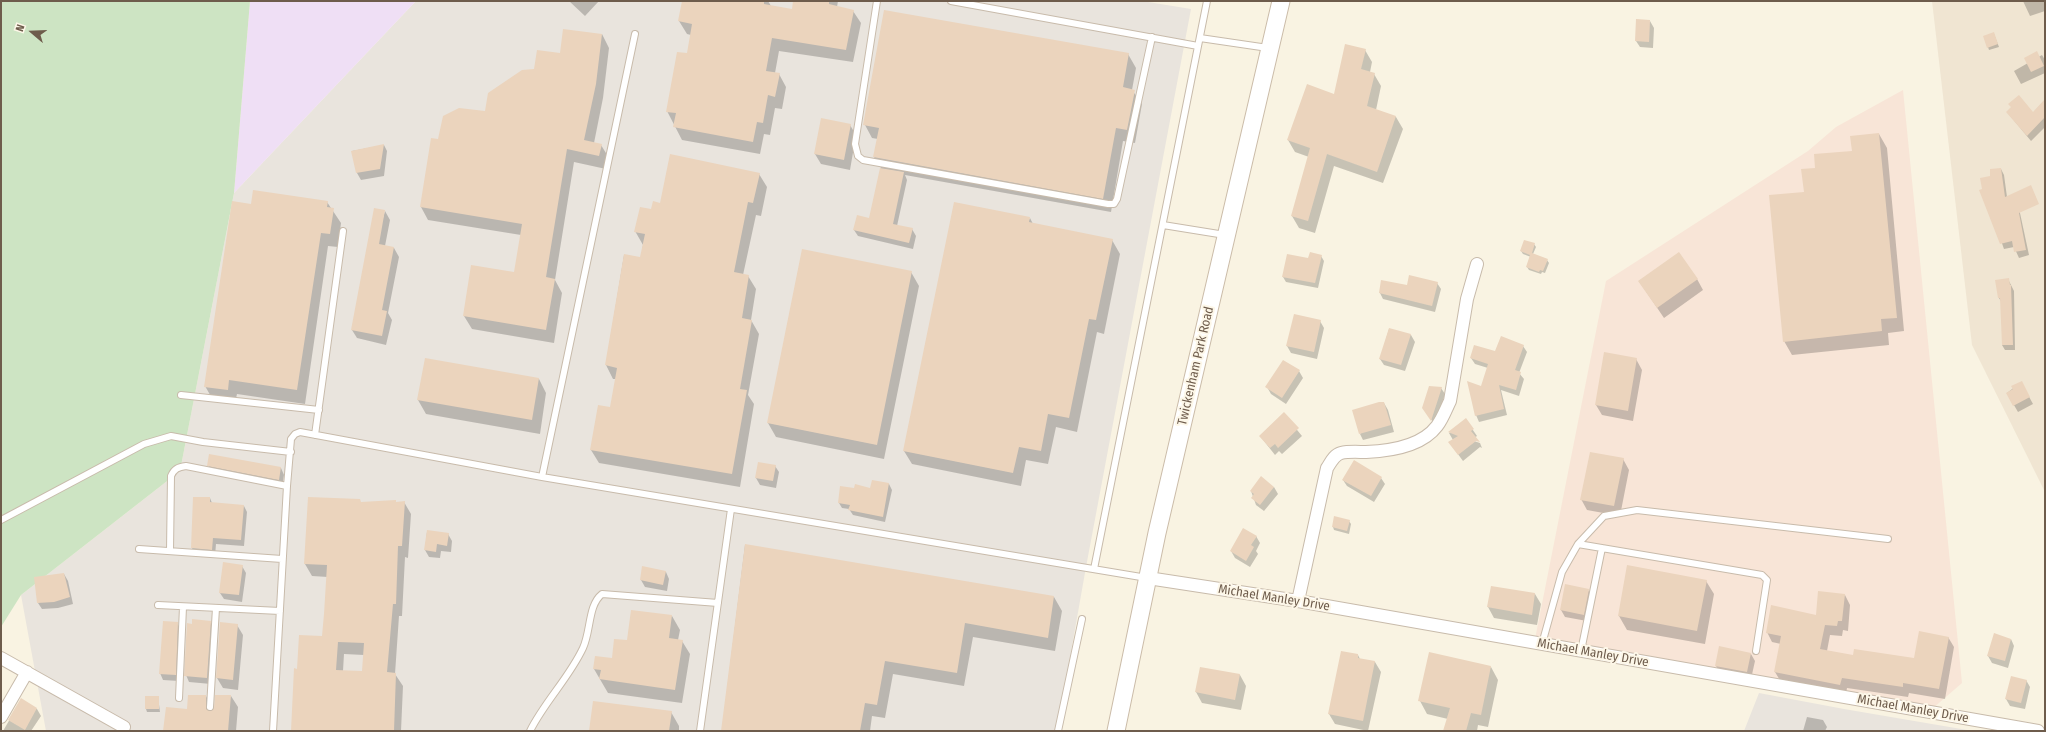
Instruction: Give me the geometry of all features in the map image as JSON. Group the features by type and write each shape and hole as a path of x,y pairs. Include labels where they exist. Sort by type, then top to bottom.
{"main road":[{"name":"Twickenham Park Road","path":"1116,731 1148,578 1281,1"}],"street":[{"path":"1298,601 1327,468 1332,458 1341,453 1375,451 1405,446 1423,437 1436,427 1443,415 1450,401 1467,299 1477,264"},
{"name":"Michael Manley Drive","path":"1148,578 1298,601 2038,731"},
{"path":"1,658 124,727"},
{"path":"1,717 27,672"}],"lane":[{"path":"878,1 855,144 858,156 863,160 1108,204 1114,204 1117,199 1152,37"},
{"path":"951,1 1198,46"},
{"path":"1094,569 1207,1"},
{"path":"542,477 635,34"},
{"path":"1200,38 1270,49"},
{"path":"1163,225 1226,236"},
{"path":"315,435 343,231"},
{"path":"181,395 319,410"},
{"path":"273,731 282,558 291,439 295,434 300,432 542,477 1148,578"},
{"path":"1,520 144,444 171,436 203,442 291,452"},
{"path":"170,551 171,476 173,471 179,467 186,466 287,486"},
{"path":"700,731 731,509"},
{"path":"1542,644 1562,572 1578,544 1604,516 1637,510 1888,539"},
{"path":"1578,544 1762,575 1767,580 1756,651"},
{"path":"1581,651 1602,548"},
{"path":"139,549 282,558"},
{"path":"530,731 540,712 583,649 590,628 594,603 602,594 718,604"},
{"path":"158,605 280,611"},
{"path":"178,698 183,606"},
{"path":"210,707 216,608"},
{"path":"1058,731 1082,619"}],"shaded area":[{"path":"250,1 416,1 234,193"},
{"path":"416,1 1142,1 1191,9 1086,567 1057,731 46,731 21,595 180,471 234,193"},
{"path":"1932,1 2045,1 2045,492 1972,345"},
{"path":"1903,90 1962,683 1932,709 1535,639 1606,281 1808,151 1836,127"},
{"path":"1759,693 1844,709 1973,731 1744,731"}],"green space":[{"path":"1,1 250,1 234,193 180,471 21,595 1,627"}],"building":[{"path":"682,1 764,1 764,4 792,9 793,1 829,1 829,4 854,10 846,50 772,38 766,71 780,73 775,97 768,95 763,123 757,122 753,142 673,127 676,113 666,112 677,52 687,53 692,24 678,21"},
{"path":"884,10 1129,53 1123,87 1135,90 1127,130 1116,128 1103,199 873,157 879,128 863,125"},
{"path":"1636,19 1650,20 1649,42 1635,41"},
{"path":"563,29 602,34 596,84 584,140 602,144 599,156 567,149 546,277 555,279 546,330 463,316 471,265 514,272 522,224 420,207 431,138 438,139 443,116 459,108 485,111 488,93 522,70 534,69 537,50 560,53"},
{"path":"1994,32 1998,44 1987,48 1983,36"},
{"path":"1345,44 1366,49 1361,69 1375,73 1367,106 1396,116 1377,172 1327,154 1308,221 1291,216 1310,148 1287,140 1307,84 1334,94"},
{"path":"2037,51 2044,66 2031,72 2024,58"},
{"path":"2019,95 2033,112 2045,99 2045,117 2027,136 2006,112 2011,107 2008,104"},
{"path":"821,118 851,124 844,160 814,154"},
{"path":"1879,133 1897,318 1881,319 1882,331 1783,342 1769,195 1804,192 1801,169 1815,168 1814,154 1852,151 1850,136"},
{"path":"384,144 380,169 356,173 351,151"},
{"path":"670,154 760,173 753,203 748,202 734,272 749,275 742,318 752,320 740,389 747,390 732,474 590,450 598,405 610,407 617,368 605,365 624,254 640,257 645,234 634,232 640,207 651,209 653,201 660,203"},
{"path":"880,168 904,172 893,224 913,228 909,243 853,230 857,215 869,218"},
{"path":"2001,168 2005,197 2031,185 2039,204 2019,213 2026,250 2014,252 2012,241 2000,244 1979,190 1982,189 1980,178 1990,176 1990,169"},
{"path":"253,190 328,201 327,207 334,208 330,234 321,233 297,390 229,380 228,390 204,387 232,201 251,204"},
{"path":"954,202 1030,217 1029,222 1113,239 1096,320 1089,319 1069,418 1048,414 1041,451 1019,447 1013,473 903,451"},
{"path":"374,208 385,210 379,244 394,247 382,310 387,311 382,336 351,330"},
{"path":"1524,240 1535,243 1532,253 1548,259 1543,271 1540,270 1539,272 1526,267 1530,255 1520,251"},
{"path":"802,249 912,271 877,445 767,423"},
{"path":"1310,252 1322,255 1315,283 1282,277 1287,254 1308,258"},
{"path":"1679,252 1698,279 1657,308 1638,281"},
{"path":"1409,275 1438,282 1432,306 1379,293 1381,280 1407,285"},
{"path":"2009,278 2011,285 2013,345 2002,345 2000,298 1998,298 1995,280"},
{"path":"1294,314 1321,320 1314,352 1286,346"},
{"path":"1389,328 1411,334 1401,365 1379,359"},
{"path":"1501,336 1524,345 1515,370 1521,372 1516,390 1499,385 1504,409 1475,416 1467,381 1481,386 1488,364 1470,358 1474,345 1495,351"},
{"path":"1604,352 1637,358 1628,411 1595,405"},
{"path":"425,358 539,378 532,420 417,400"},
{"path":"1283,360 1300,370 1282,398 1265,387"},
{"path":"2022,381 2030,397 2013,406 2006,393 2013,389 2011,386"},
{"path":"1429,386 1442,387 1431,421 1422,408"},
{"path":"1379,402 1384,402 1391,425 1359,434 1352,410"},
{"path":"1284,412 1299,428 1278,448 1275,444 1270,448 1259,436"},
{"path":"1466,418 1474,429 1471,431 1480,442 1476,441 1458,455 1448,442 1458,436 1448,432"},
{"path":"1590,452 1624,458 1614,506 1580,500"},
{"path":"209,454 281,467 279,480 207,466"},
{"path":"1354,460 1382,477 1371,496 1342,480"},
{"path":"758,462 776,465 773,481 755,478"},
{"path":"1261,476 1274,487 1260,505 1251,498 1254,494 1250,491"},
{"path":"872,480 889,483 883,517 848,510 850,505 838,503 840,486 854,488 855,484 870,488"},
{"path":"193,497 210,497 210,502 244,505 241,540 213,538 212,550 191,548"},
{"path":"308,497 360,499 361,502 396,500 396,502 405,501 402,546 398,546 396,604 393,604 387,672 396,673 394,731 291,731 294,668 297,669 299,635 322,636 324,614 327,565 304,564","holes":["338,642 364,643 362,671 336,670"]},
{"path":"1334,516 1350,520 1347,531 1332,527"},
{"path":"1243,528 1257,536 1251,545 1254,547 1246,561 1230,551"},
{"path":"427,530 449,533 447,546 437,544 436,552 424,550"},
{"path":"745,544 1054,596 1048,638 965,623 957,673 885,661 877,705 865,703 860,731 721,731"},
{"path":"223,562 243,565 239,595 219,593"},
{"path":"1627,565 1707,580 1697,631 1618,616"},
{"path":"642,566 666,571 663,585 640,580"},
{"path":"64,573 70,597 54,602 37,603 34,577"},
{"path":"1565,584 1589,589 1584,615 1560,610"},
{"path":"1491,586 1535,593 1532,615 1487,607"},
{"path":"1818,591 1845,594 1842,621 1838,621 1837,626 1825,625 1820,649 1853,655 1854,649 1914,658 1919,631 1949,637 1939,689 1903,683 1903,687 1842,678 1840,685 1774,672 1781,636 1766,633 1771,605 1816,615"},
{"path":"631,610 672,615 669,638 683,640 675,690 599,679 601,670 593,669 595,656 612,658 614,639 627,640"},
{"path":"192,619 211,621 207,678 184,676 187,623 192,624"},
{"path":"163,621 178,622 176,675 159,674"},
{"path":"220,622 238,624 233,680 216,678"},
{"path":"1994,633 2011,639 2005,661 1987,656"},
{"path":"1719,646 1751,653 1747,672 1715,666"},
{"path":"1341,651 1358,654 1358,658 1375,661 1363,721 1328,714"},
{"path":"1429,652 1491,666 1481,715 1471,713 1466,731 1443,731 1450,708 1418,701"},
{"path":"1200,667 1240,674 1235,700 1195,692"},
{"path":"2011,676 2027,680 2021,703 2005,699"},
{"path":"188,695 206,695 206,709 210,711 214,708 215,695 231,695 228,731 163,731 166,707 187,709"},
{"path":"145,696 159,696 159,709 145,709"},
{"path":"21,698 37,708 25,730 8,720"},
{"path":"593,701 672,711 669,731 589,731"}]}
